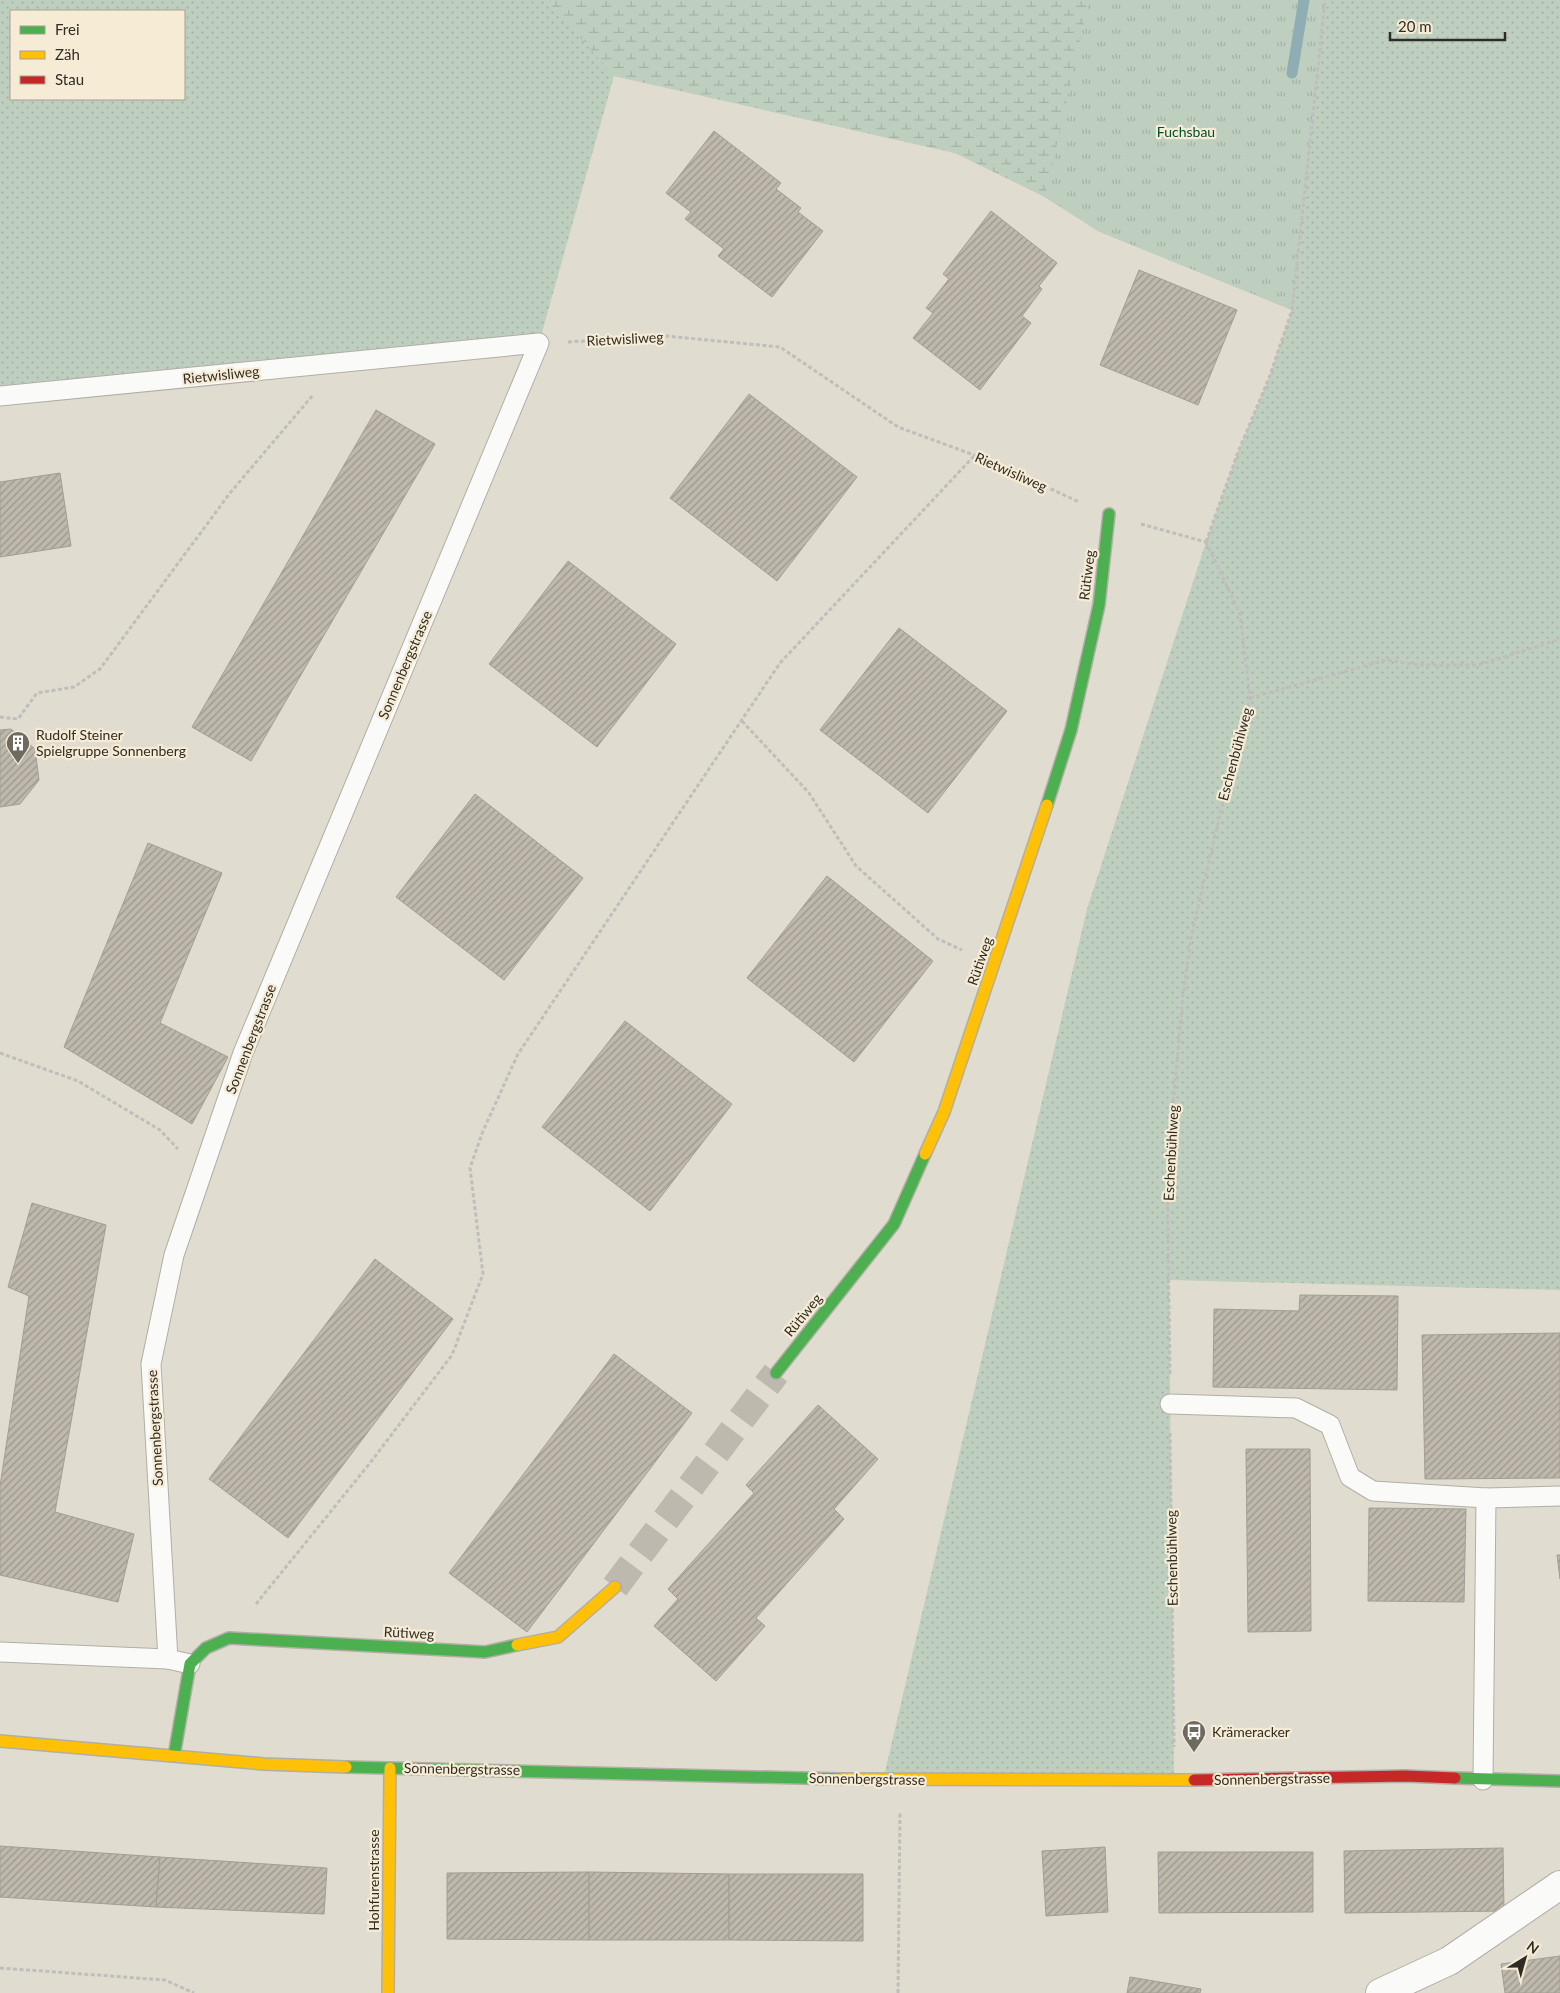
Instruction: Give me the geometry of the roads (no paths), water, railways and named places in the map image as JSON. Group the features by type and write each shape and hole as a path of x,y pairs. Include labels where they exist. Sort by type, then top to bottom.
{"street":[{"name":"Rütiweg","path":"776,1373 894,1224 944,1112 1071,730 1099,605 1109,514"},
{"name":"Rütiweg","path":"190,1664 206,1648 229,1638 485,1652 558,1637 615,1587"},
{"path":"174,1756 190,1664"},
{"name":"Sonnenbergstrasse","path":"0,1741 264,1764 390,1768 873,1779 1174,1780 1405,1776 1560,1782"},
{"name":"Hohfurenstrasse","path":"388,1993 390,1768"},
{"path":"1380,1993 1449,1961 1560,1885"}],"lane":[{"name":"Rietwisliweg","path":"0,396 539,343"},
{"name":"Sonnenbergstrasse","path":"168,1659 151,1364 174,1255 243,1053 539,343"},
{"path":"1170,1404 1296,1408 1330,1424 1350,1477 1373,1491 1486,1498 1560,1496"},
{"path":"1483,1780 1486,1498"},
{"path":"0,1652 168,1659 190,1664"}],"waterway":[{"path":"1292,73 1304,0"}],"tunnel":[{"path":"615,1587 776,1373"}],"place":[{"name":"Rudolf Steiner Spielgruppe Sonnenberg","path":"18,764"},
{"name":"Krämeracker","path":"1194,1753"}],"park label":[{"name":"Fuchsbau","path":"1186,132"}]}
